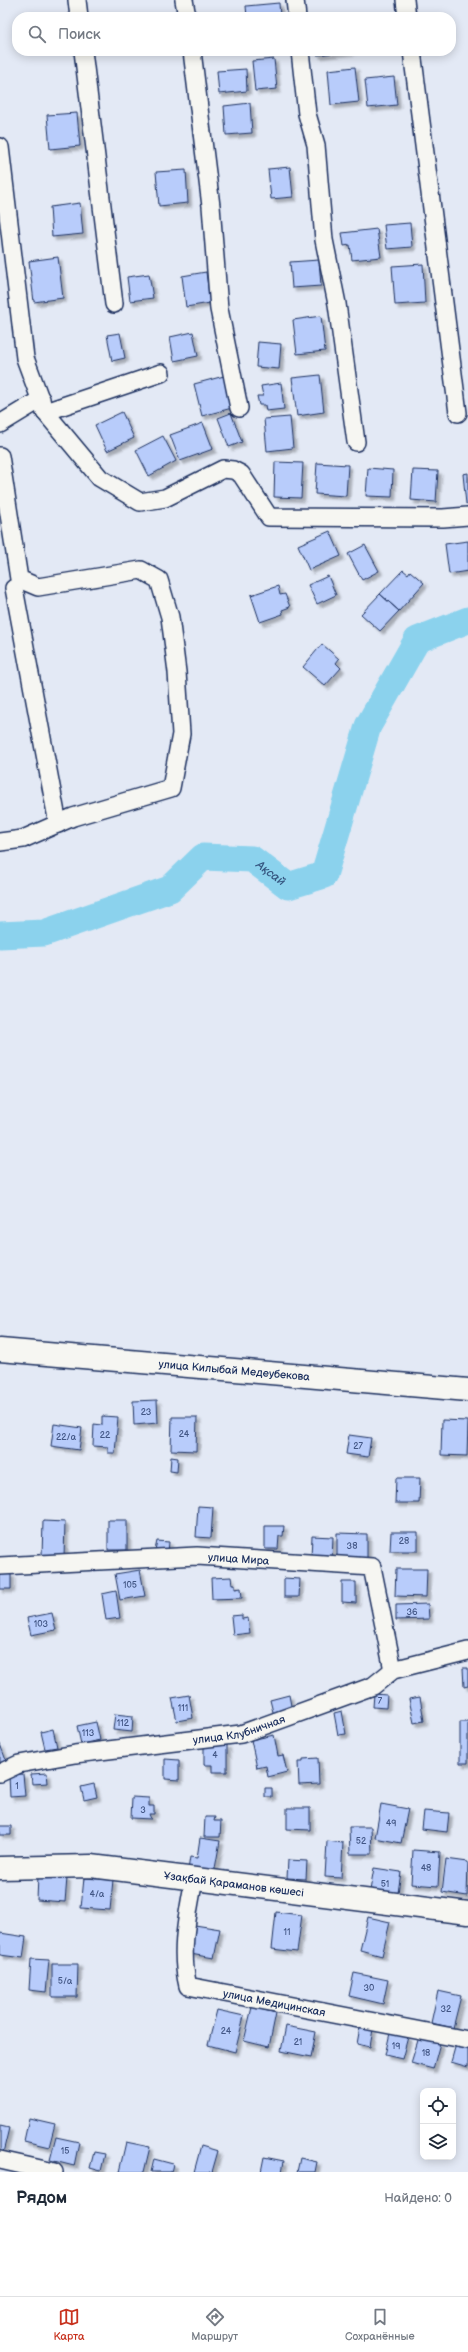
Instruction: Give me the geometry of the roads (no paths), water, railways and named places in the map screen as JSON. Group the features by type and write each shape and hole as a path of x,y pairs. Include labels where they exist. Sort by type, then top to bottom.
{"street":[{"path":"77,0 78,12"},
{"path":"184,0 186,12"},
{"path":"295,0 296,12"},
{"path":"405,0 406,12"},
{"path":"84,56 114,304"},
{"path":"193,56 211,206 219,309 239,408"},
{"path":"301,56 307,114 316,145 324,240 337,304 356,442"},
{"path":"413,56 458,413"},
{"path":"0,147 25,358 43,406 100,478 140,502 165,498 223,470 233,470 241,474 269,517 443,518 468,516"},
{"path":"0,424 43,406 161,374"},
{"path":"0,456 19,579 14,587 58,824"},
{"path":"0,842 23,839 81,815 171,788 181,734 177,672 170,616 159,580 141,570 38,587 14,587"},
{"name":"улица Килыбай Медеубекова","path":"0,1350 468,1390"},
{"name":"улица Мира","path":"0,1566 198,1556 372,1567 393,1670"},
{"name":"улица Клубничная","path":"0,1773 19,1764 76,1754 242,1734 374,1686 393,1670 468,1652"},
{"name":"Ұзақбай Қараманов көшесі","path":"0,1868 91,1866 468,1913"},
{"name":"улица Медицинская","path":"194,1879 184,1939 183,1969 188,1986 468,2040"},
{"path":"0,2160 54,2172"}],"waterway":[{"name":"Ақсай","path":"0,935 44,933 170,889 203,857 252,859 288,886 324,875 368,726 417,640 468,620"}]}
